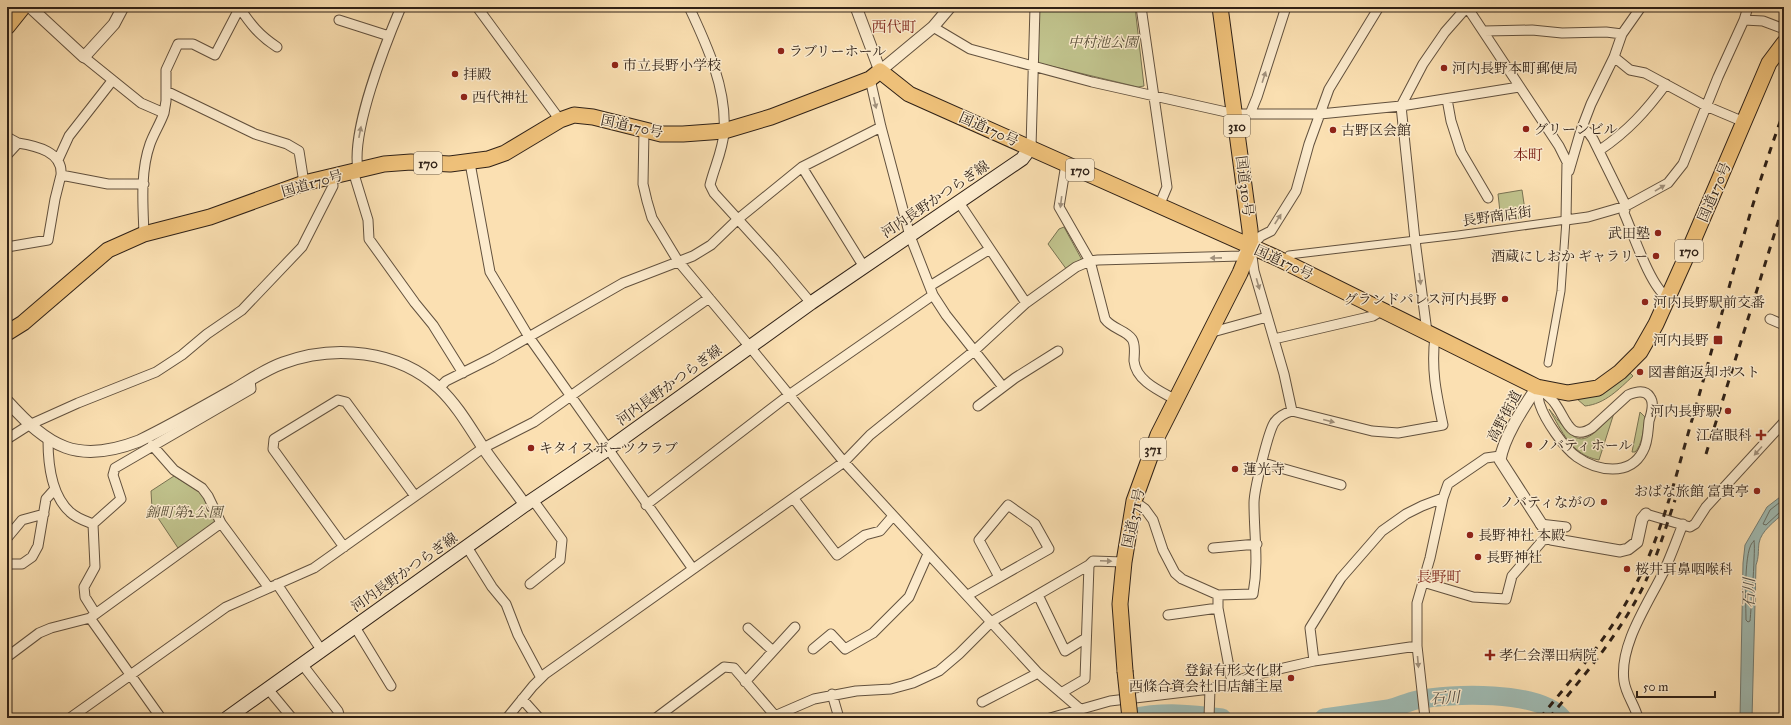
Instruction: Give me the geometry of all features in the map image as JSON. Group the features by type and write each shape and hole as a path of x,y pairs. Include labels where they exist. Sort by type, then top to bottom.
{"highway":[{"path":"7,27 23,7"},
{"name":"国道310号","path":"1220,7 1243,114 1251,246"},
{"name":"国道170号","path":"7,333 23,323 108,250 144,234 210,217 304,183 384,164 411,162 450,164 488,159 505,152 560,120 574,115 661,134 724,131 770,117 875,75 909,94 1031,147 1159,206 1251,246 1283,256 1383,310 1538,387 1568,393 1598,388 1620,372 1640,352 1656,324 1687,255 1769,63 1784,42"},
{"name":"国道371号","path":"1130,718 1120,604 1124,562 1134,502 1158,436 1240,274 1251,246"}],"main road":[{"name":"河内長野かつらぎ線","path":"227,718 811,304 958,201 1022,159 1031,147"}],"street":[{"path":"30,7 112,81 141,103 164,113"},
{"path":"84,57 114,24 122,7"},
{"path":"239,7 251,26 265,39 277,47"},
{"path":"144,234 145,164 150,144 164,113 166,70 178,44 193,44 215,55 239,7"},
{"path":"401,7 389,36 361,127 355,171 368,220 369,238 432,325 463,373"},
{"path":"477,7 560,120"},
{"path":"689,7 712,59 723,102 724,131 710,185 714,193 811,304"},
{"path":"856,7 875,75 881,127 910,236 931,290 946,315 1003,386"},
{"path":"875,75 933,27 950,7"},
{"path":"1031,147 1035,7"},
{"path":"1141,7 1167,187 1159,206"},
{"path":"1243,114 1257,97 1286,7"},
{"path":"507,718 541,678 844,462 870,436 974,350 1026,303 1076,267 1090,261 1241,256 1251,246 1271,231 1296,191 1309,144 1329,89 1379,7"},
{"path":"1134,502 1145,509 1153,520 1164,550 1175,573 1190,583 1218,595 1253,594 1257,575 1257,544 1254,502 1267,441 1274,422 1282,415 1292,411 1372,431 1398,433 1443,425 1434,379 1431,334 1415,240 1401,106 1423,64 1444,32 1467,7 1559,146 1567,162 1566,220 1561,291 1548,363"},
{"path":"1567,176 1581,130 1614,57 1622,34 1641,7"},
{"path":"1566,220 1588,218 1626,206 1668,183 1683,164 1733,40 1744,20 1748,7"},
{"path":"339,20 389,36"},
{"path":"1744,20 1763,21 1784,29"},
{"path":"933,27 970,49 1034,67 1092,82 1243,114 1320,114 1401,106 1520,87"},
{"path":"1484,31 1532,30 1562,33 1606,32 1622,34"},
{"path":"1614,57 1630,70 1645,73 1706,106 1744,122"},
{"path":"58,160 69,136 112,81"},
{"path":"1600,150 1621,136 1635,122 1666,84"},
{"path":"166,90 255,134 287,144 299,151 304,183"},
{"path":"1447,99 1451,121 1461,152 1488,198"},
{"path":"439,388 446,381 529,337 623,283 693,256 711,245 738,219 802,167 881,127"},
{"path":"644,130 643,184 647,202 652,218 678,261 844,462 928,554 968,595 1038,673 1080,709"},
{"path":"1581,130 1588,132 1600,150 1626,206 1624,213 1643,257 1660,292 1667,297"},
{"path":"7,137 18,143 46,151 57,157 62,167 48,240 7,248"},
{"path":"7,154 18,143"},
{"path":"470,162 490,272 529,337 646,505 693,569"},
{"path":"1066,164 1059,207 1090,261 1105,319 1109,324 1130,337 1134,342 1135,368 1151,386 1176,400"},
{"path":"802,167 864,267"},
{"path":"61,175 108,184 144,184"},
{"path":"7,439 29,426 78,403 156,372 182,355 207,334 242,310 302,247 333,186 332,176"},
{"path":"958,201 1026,303"},
{"name":"長野商店街","path":"1283,256 1566,220"},
{"path":"1251,246 1254,271 1284,374 1292,411"},
{"path":"646,505 789,395 931,290 990,249"},
{"path":"70,718 226,607 314,568 484,448 534,422 709,298"},
{"path":"1274,339 1374,316 1383,310"},
{"path":"1209,333 1267,317"},
{"path":"1770,319 1784,325"},
{"path":"978,406 1003,386 1058,351"},
{"path":"7,401 29,426 48,440 59,445 88,452 120,449 160,431 250,380 282,363 294,359 345,352 363,353 398,363 417,372 439,388 460,412 484,448 529,503 562,540 560,560 530,584"},
{"path":"92,524 121,499 113,475 115,468 152,445 250,390 250,380"},
{"path":"1538,387 1556,403 1572,430 1579,432 1586,432 1592,428 1628,395 1635,392 1646,394 1650,397 1652,406 1644,449 1640,456 1634,462 1618,469 1601,468 1585,463 1565,446 1539,405 1538,387"},
{"name":"高野街道","path":"1425,718 1417,646 1417,603 1441,512 1443,498 1448,484 1486,458 1500,456 1523,410 1538,387"},
{"path":"344,547 273,449 274,439 338,400 346,402 415,496"},
{"path":"1423,582 1473,597 1506,599 1512,576 1543,540 1551,539 1620,551 1628,549 1637,542 1642,519 1646,514 1690,527 1695,524 1706,507 1784,422"},
{"path":"48,440 48,459 54,490 64,506 72,514 92,524"},
{"path":"152,445 174,470 202,488 208,496 221,523 273,586 322,651"},
{"path":"1500,456 1501,463 1551,539"},
{"path":"1263,463 1341,485"},
{"path":"9,564 22,564 32,557 38,546 46,499 54,490"},
{"path":"794,498 837,555 865,535 880,531 893,516"},
{"path":"1314,661 1310,628 1341,578 1382,531 1422,506 1443,498"},
{"path":"968,595 1049,549 1035,524 1008,505 979,540 999,577"},
{"path":"7,538 22,520 44,514"},
{"path":"7,657 39,633 92,616 221,523"},
{"path":"92,524 95,567 84,587 85,597 92,616 130,676 161,718"},
{"path":"1540,524 1566,527"},
{"path":"1638,718 1632,700 1626,692 1624,681 1624,659 1633,635 1684,524"},
{"path":"1213,548 1257,544"},
{"path":"467,547 492,587 506,604 518,635 541,678"},
{"path":"813,649 832,634 845,650 873,633 892,612 909,597 928,554"},
{"path":"656,718 724,666 734,668 774,717 814,699 832,694 891,689 920,680 939,671 959,654 991,622 1089,565 1093,561 1124,562"},
{"path":"1061,693 1085,679 1089,565"},
{"path":"1038,595 1065,651 1086,638"},
{"path":"1218,595 1218,608 1232,683"},
{"path":"1168,615 1218,608"},
{"path":"355,627 391,686"},
{"path":"745,682 795,627"},
{"path":"748,628 773,651"},
{"path":"1050,718 1110,701 1210,689 1258,674 1314,661 1417,646"},
{"path":"302,664 338,711 340,718"},
{"path":"982,702 1038,673"},
{"path":"268,689 292,718"},
{"path":"1209,714 1210,689"},
{"path":"832,694 839,718"},
{"path":"522,699 539,718"}],"green space":[{"name":"中村池公園","path":"1039,7 1135,7 1144,86 1138,87 1038,63"},
{"path":"1522,190 1526,217 1501,221 1498,194"},
{"path":"1064,227 1082,260 1067,270 1048,244 1059,229"},
{"path":"1630,373 1633,376 1611,395 1599,402 1585,406 1576,398 1598,395"},
{"path":"1549,409 1567,430 1580,439 1586,438 1594,433 1614,413 1599,460 1581,453 1568,441"},
{"path":"1640,412 1645,417 1642,436 1637,449 1635,452 1632,452"},
{"name":"錦町第2公園","path":"174,476 203,494 215,520 215,524 178,548 152,509 151,491"}],"water":[{"path":"1784,494 1784,513 1765,530 1759,543 1756,565 1752,718 1740,718 1743,563 1745,545 1767,507"}],"waterway":[{"name":"石川","path":"1324,718 1388,709 1413,701 1432,698 1471,695 1515,698 1534,702 1551,709 1562,718"},
{"name":"石川","path":"1132,718 1155,714 1189,714 1222,718"}],"railway":[{"path":"1540,718 1579,671 1615,621 1635,586 1654,544 1675,479 1747,223 1784,111"},
{"path":"1706,454 1784,203"},
{"path":"1549,718 1599,656 1633,606 1652,567 1675,500"}],"place":[{"name":"ラブリーホール","path":"781,51"},
{"name":"市立長野小学校","path":"615,65"},
{"name":"河内長野本町郵便局","path":"1444,68"},
{"name":"拝殿","path":"455,74"},
{"name":"西代神社","path":"464,97"},
{"name":"グリーンビル","path":"1526,129"},
{"name":"古野区会館","path":"1333,130"},
{"name":"武田塾","path":"1658,233"},
{"name":"酒蔵にしおか ギャラリー","path":"1656,256"},
{"name":"グランドパレス河内長野","path":"1505,299"},
{"name":"河内長野駅前交番","path":"1645,302"},
{"name":"河内長野","path":"1718,340"},
{"name":"図書館返却ポスト","path":"1640,372"},
{"name":"河内長野駅","path":"1728,411"},
{"name":"江富眼科","path":"1761,435"},
{"name":"ノバティホール","path":"1529,445"},
{"name":"キタイスポーツクラブ","path":"531,448"},
{"name":"蓮光寺","path":"1235,469"},
{"name":"おばな旅館 富貴亭","path":"1757,491"},
{"name":"ノバティながの","path":"1604,502"},
{"name":"長野神社 本殿","path":"1470,535"},
{"name":"長野神社","path":"1478,557"},
{"name":"桜井耳鼻咽喉科","path":"1627,569"},
{"name":"孝仁会澤田病院","path":"1490,655"},
{"name":"登録有形文化財 西條合資会社旧店舗主屋","path":"1291,678"}],"district":[{"name":"西代町","path":"894,27"},
{"name":"本町","path":"1528,155"},
{"name":"長野町","path":"1439,577"}]}
